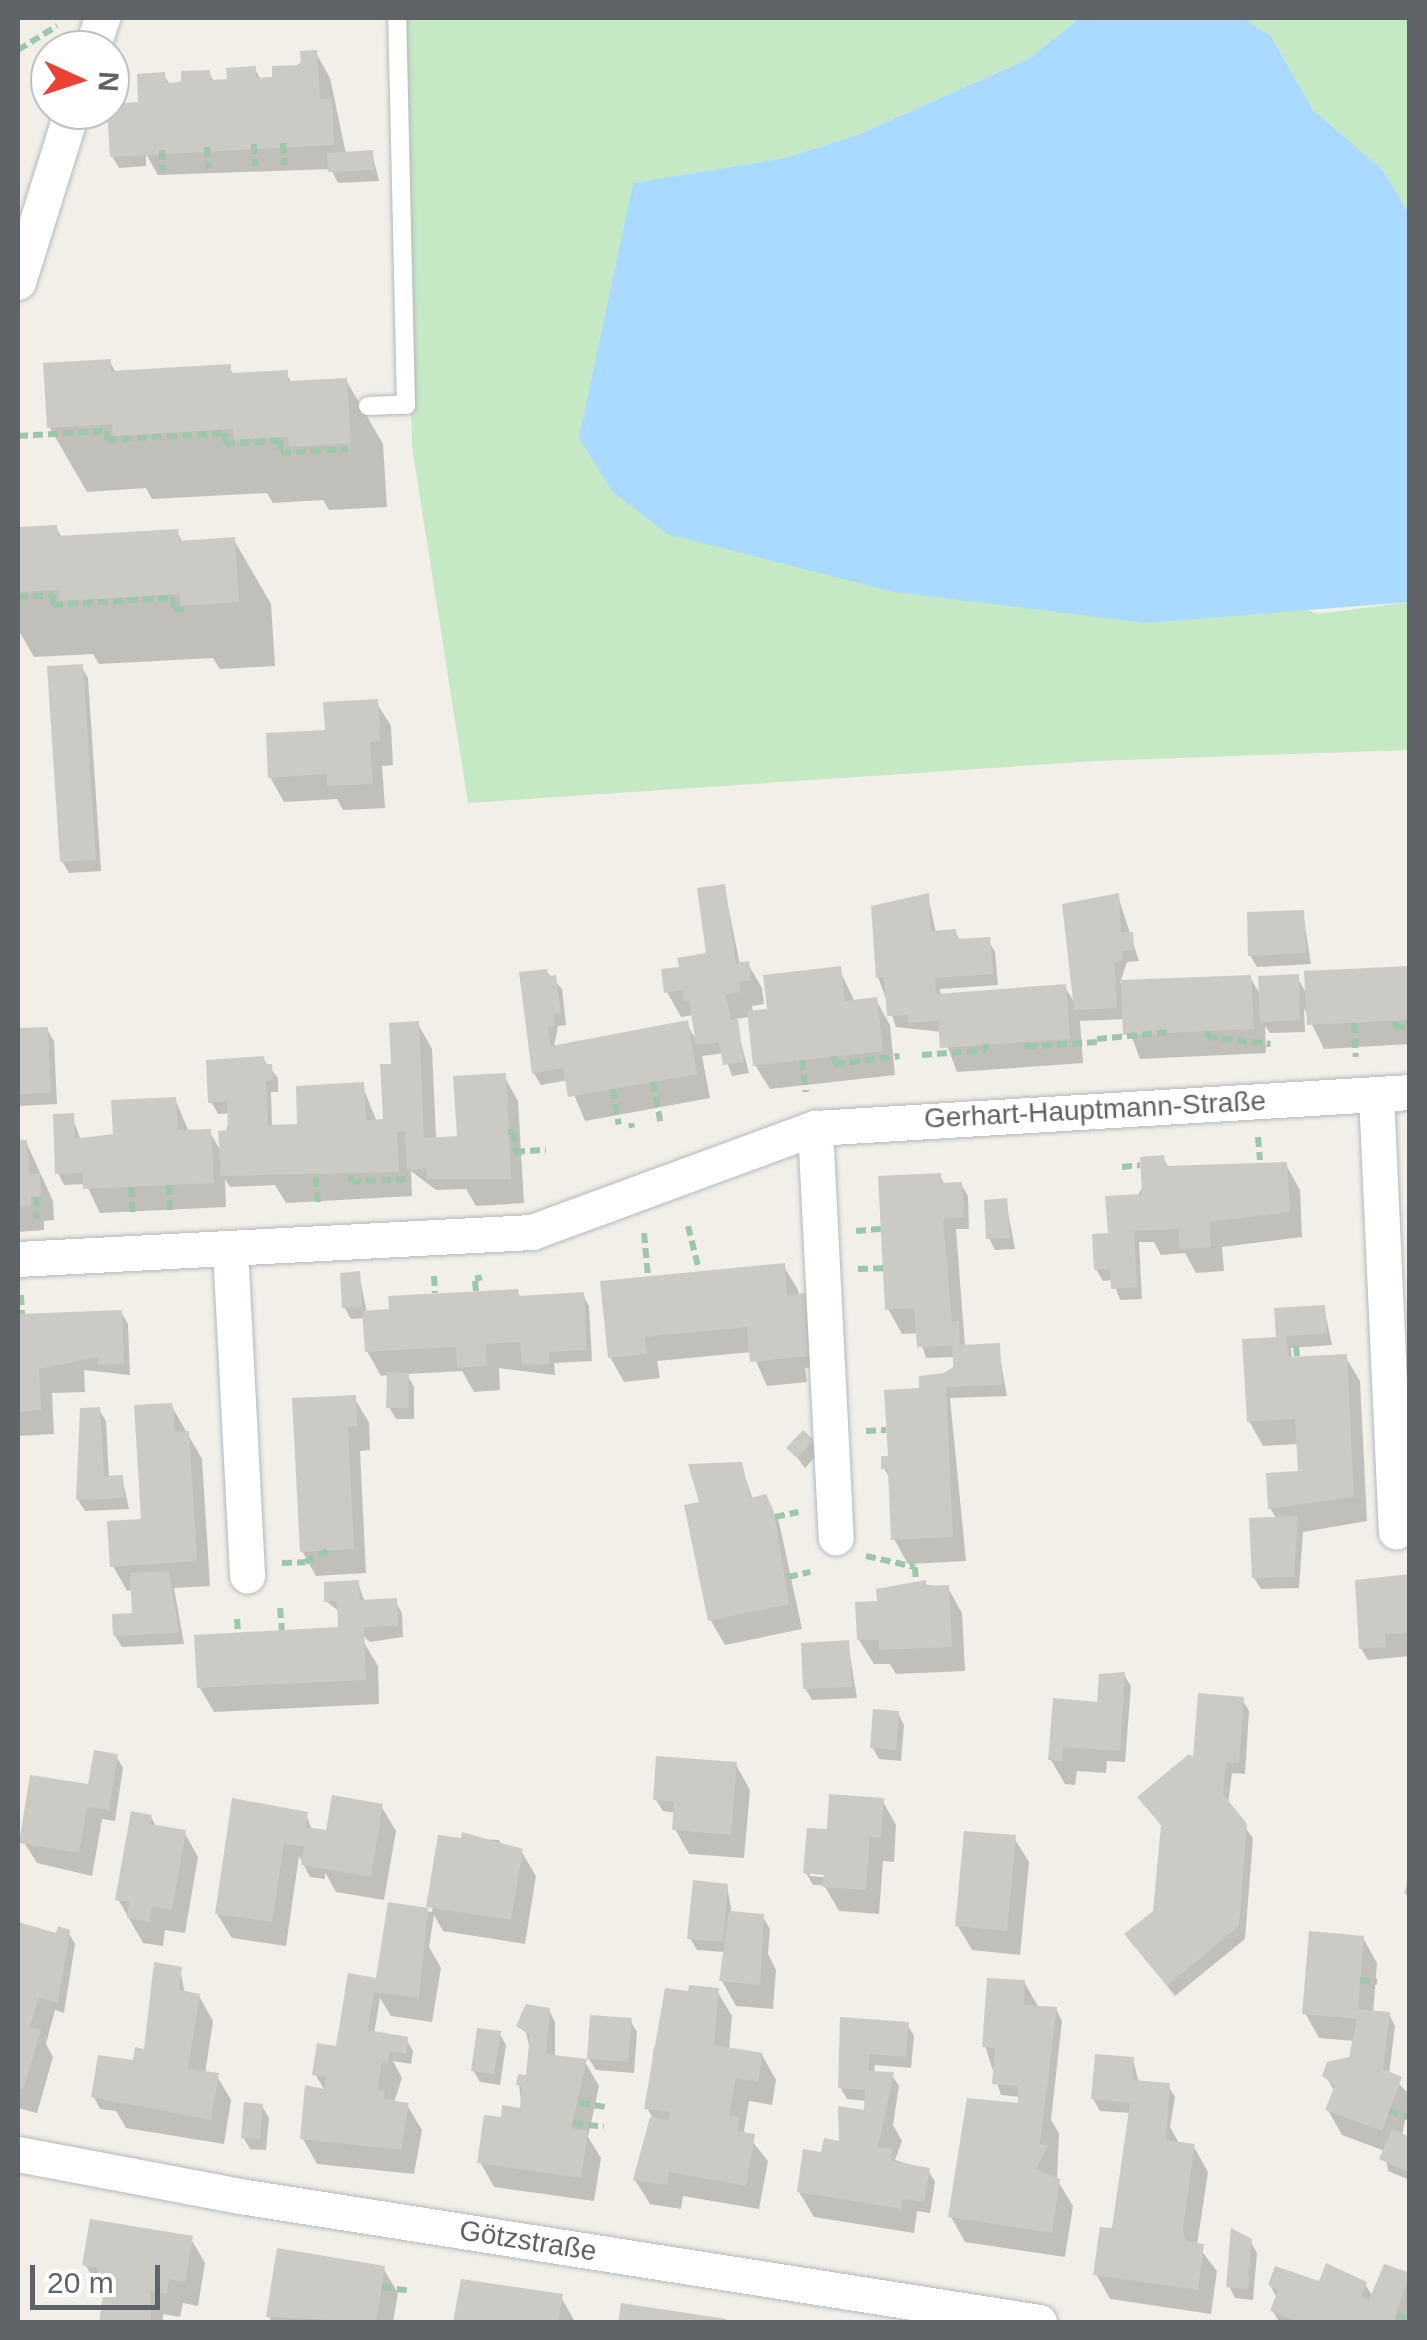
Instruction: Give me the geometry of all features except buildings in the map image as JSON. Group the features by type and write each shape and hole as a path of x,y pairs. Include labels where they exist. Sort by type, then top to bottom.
{"street":[{"path":"18,282 66,130"},
{"name":"Gerhart-Hauptmann-Straße","path":"18,1258 532,1232 811,1113 1393,1093 1396,1532"},
{"path":"811,1113 848,1546"},
{"path":"230,1249 247,1576"},
{"name":"Götzstraße","path":"18,2154 240,2196 1039,2322"}],"lane":[{"path":"368,406 406,405 398,18"}],"path":[{"path":"18,50 71,18"},
{"path":"284,143 284,165"},
{"path":"254,144 255,166"},
{"path":"207,147 208,168"},
{"path":"162,150 162,170"},
{"path":"18,436 107,431 108,440 224,433 225,444 280,440 281,453 348,449"},
{"path":"18,597 53,595 53,605 173,598 174,610 186,610"},
{"path":"1395,1020 1395,1027 1410,1026"},
{"path":"1354,1023 1356,1062"},
{"path":"1208,1031 1207,1037 1271,1044"},
{"path":"1027,1042 1028,1047 1171,1032"},
{"path":"922,1055 986,1050 986,1044"},
{"path":"834,1056 835,1064 900,1056"},
{"path":"802,1060 811,1113"},
{"path":"653,1082 661,1125"},
{"path":"613,1089 619,1125"},
{"path":"508,1132 514,1132 515,1152 546,1150"},
{"path":"1259,1150 1260,1160"},
{"path":"1122,1166 1140,1165"},
{"path":"351,1175 351,1182 409,1179"},
{"path":"316,1177 319,1216"},
{"path":"169,1185 171,1224"},
{"path":"132,1187 134,1230"},
{"path":"688,1226 698,1270"},
{"path":"644,1232 648,1276"},
{"path":"1296,1346 1297,1356"},
{"path":"775,1517 799,1512"},
{"path":"848,1546 915,1566 916,1581"},
{"path":"282,1563 305,1562 330,1550"},
{"path":"788,1577 810,1572"},
{"path":"280,1608 282,1630"},
{"path":"237,1619 238,1632"},
{"path":"1360,1980 1377,1982"},
{"path":"580,2103 604,2107"},
{"path":"1389,2111 1410,2118"},
{"path":"572,2123 604,2127"},
{"path":"382,2286 409,2291"},
{"path":"1397,2315 1407,2318"}],"green space":[{"path":"403,18 1080,18 1028,59 857,135 785,158 633,183 609,303 1317,614 1409,602 1409,750 1095,761 468,803 412,447"},
{"path":"1243,18 1409,18 1409,214 1383,170 1313,110 1271,36"}],"water":[{"path":"1080,18 1243,18 1271,36 1313,110 1383,170 1409,214 1409,602 1146,623 894,592 667,534 612,491 579,438 633,183 785,158 857,135 1028,59"}]}
